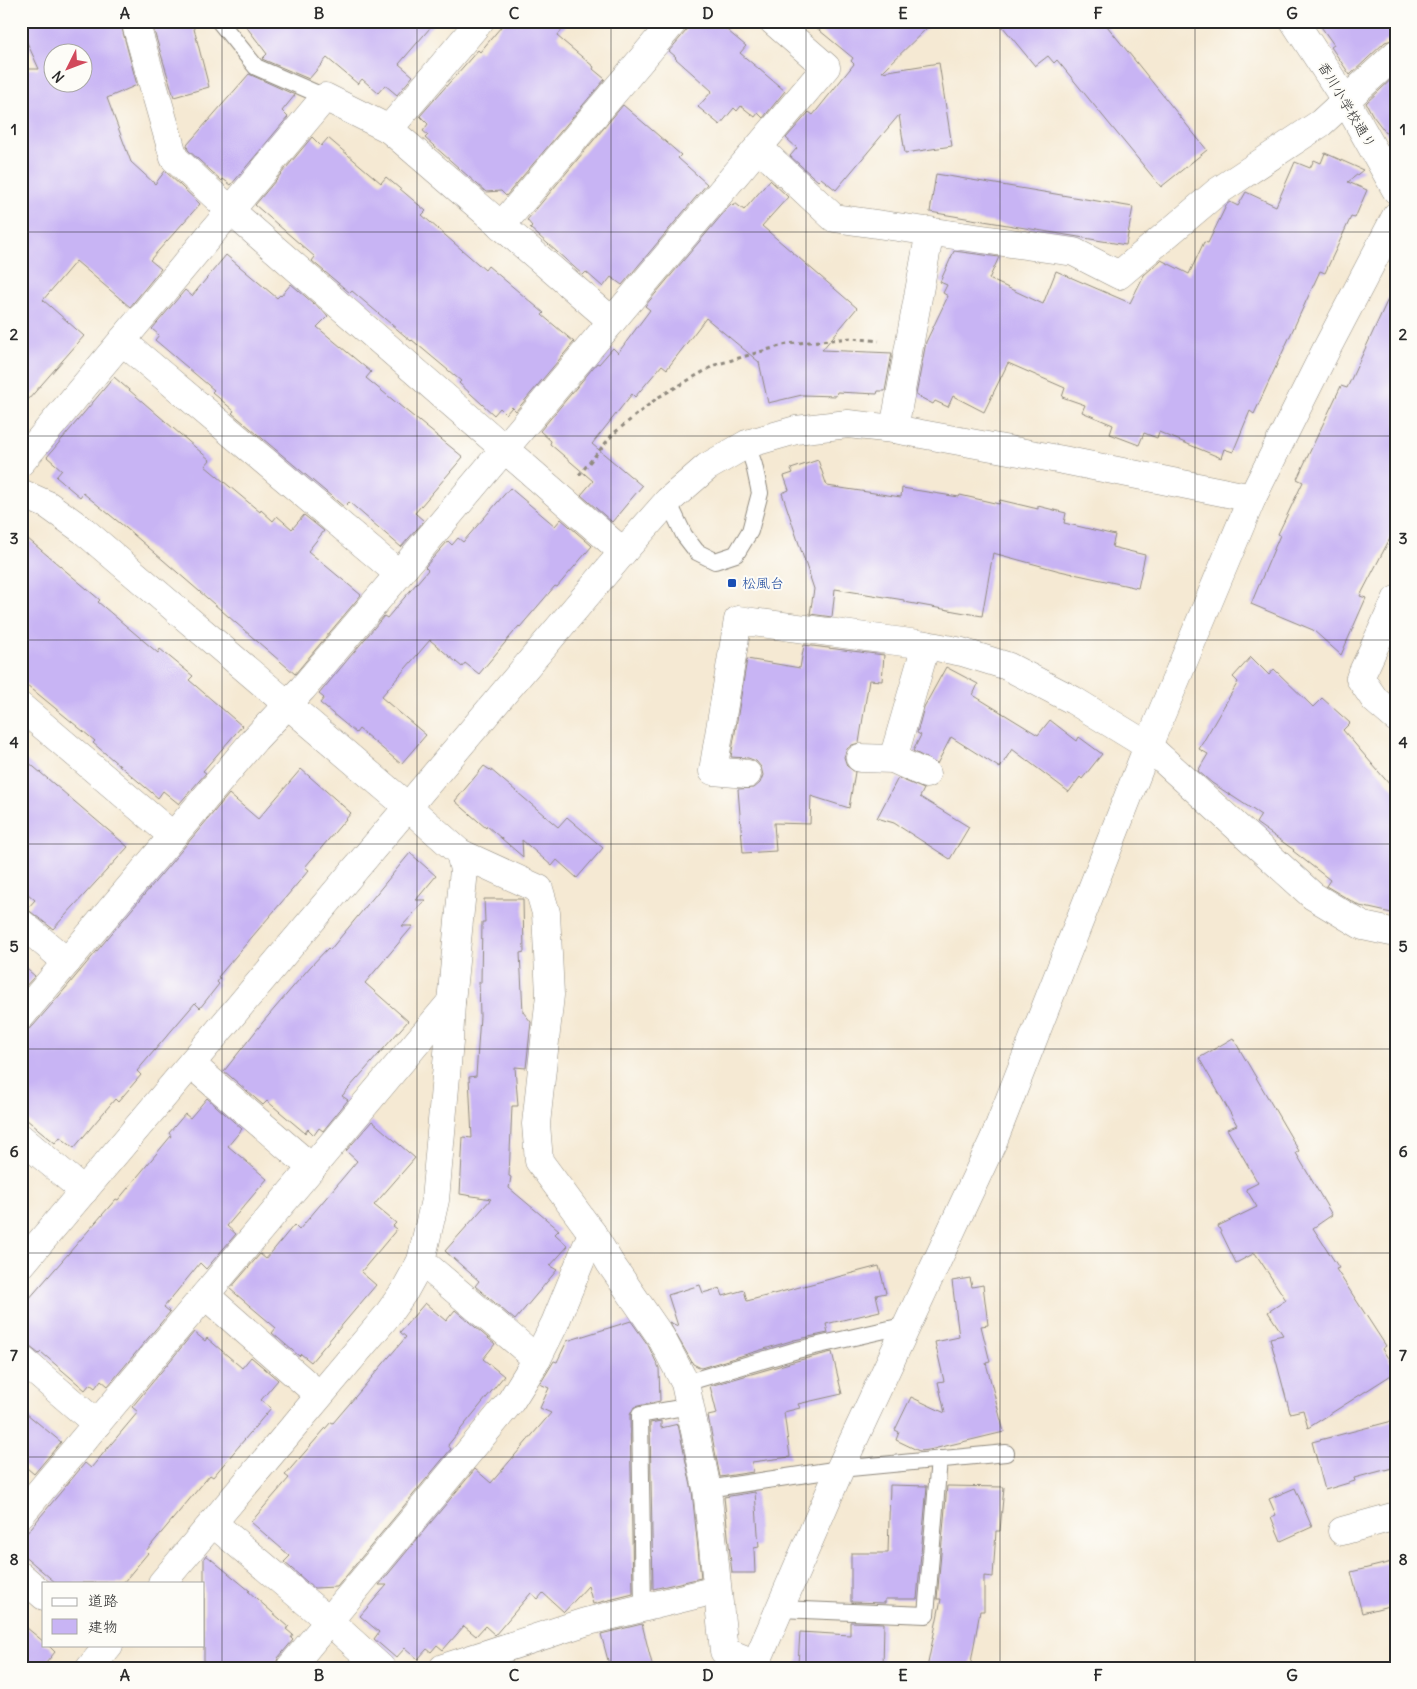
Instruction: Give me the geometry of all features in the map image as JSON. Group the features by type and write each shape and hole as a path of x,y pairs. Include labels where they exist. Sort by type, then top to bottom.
{"street":[{"path":"135,21 174,158 231,211 624,552"},
{"path":"389,129 480,21"},
{"path":"501,226 674,21"},
{"path":"21,1016 255,740 289,705 826,67 773,21"},
{"name":"香川小学校通り","path":"1294,21 1346,101 1396,190"},
{"path":"759,148 834,218 1074,252 1119,275 1217,192 1321,123 1396,54"},
{"path":"21,462 325,97 389,129 612,322"},
{"path":"21,493 48,505 84,531 460,852 539,889 546,912 550,995 536,1124 539,1160 592,1233 610,1263 661,1337 687,1395 706,1489 724,1651 755,1666 840,1468 994,1139 1148,746 1252,498 1396,216"},
{"path":"894,429 930,231"},
{"path":"122,341 399,574"},
{"path":"21,1265 624,552 668,501 707,467 747,444 796,430 848,424 894,429 1063,460 1252,498"},
{"path":"1396,600 1360,678 1375,700 1396,718"},
{"path":"747,774 713,771 738,620 926,645 962,652 1007,666 1073,700 1148,746 1313,896 1363,926 1396,933"},
{"path":"893,759 926,645"},
{"path":"21,707 173,836"},
{"path":"860,758 893,759 926,774"},
{"path":"163,1582 386,1316 405,1290 421,1261 435,1200 464,870 460,852"},
{"path":"21,924 67,962"},
{"path":"21,1514 451,1002"},
{"path":"191,1064 312,1168"},
{"path":"21,1138 84,1191"},
{"path":"290,1668 511,1401 537,1359 555,1323 592,1233"},
{"path":"421,1261 537,1359"},
{"path":"205,1295 319,1395"},
{"path":"21,1359 97,1424"},
{"path":"1342,1531 1396,1516"},
{"path":"213,1523 329,1621 381,1668"},
{"path":"21,1576 42,1594"},
{"path":"443,1668 585,1622 716,1590"}],"lane":[{"path":"219,21 256,67 325,97"},
{"path":"668,501 684,535 697,552 715,560 736,554 750,531 760,493 747,444"},
{"path":"643,1608 640,1415 797,1350 907,1325"},
{"path":"706,1489 840,1468 1006,1452"},
{"path":"779,1609 926,1615 939,1459"}],"path":[{"path":"560,497 613,434 657,398 715,365 787,344 852,338 909,344"}],"building":[{"path":"21,21 120,21 137,85 107,98 131,162 155,184 165,171 200,204 150,260 161,269 130,307 76,261 43,300 84,336 21,408 21,69 39,69 21,29"},
{"path":"151,21 192,21 209,87 174,97"},
{"path":"242,21 436,21 399,64 413,76 397,95 385,85 378,93 362,79 358,84 327,58 309,79 262,59 267,54"},
{"path":"506,21 570,21 557,36 594,67 593,69 605,79 506,196 501,191 486,192 425,138 428,135 423,131 428,124 420,116 478,50 480,52"},
{"path":"689,21 716,21 746,46 740,53 785,91 763,118 758,113 755,117 741,106 737,111 734,108 720,125 698,107 712,91 669,51 686,31"},
{"path":"808,21 934,21 882,72 939,63 952,146 905,153 899,115 836,190 821,178 818,181 811,175 790,156 797,148 786,138 809,112 813,115 854,64 851,61 853,58"},
{"path":"998,21 1103,21 1207,150 1161,187 1057,60 1054,63 1048,56 1035,66"},
{"path":"1317,21 1396,21 1396,39 1385,42 1350,75 1331,47 1334,45"},
{"path":"249,74 295,95 282,111 288,117 231,185 223,179 222,181 188,150 187,145"},
{"path":"1396,75 1396,146 1373,116 1366,103"},
{"path":"623,105 681,155 678,158 707,184 622,285 611,277 603,287 586,272 583,275 530,228 532,226 527,220"},
{"path":"312,137 321,146 328,138 381,183 386,177 426,211 422,215 485,270 488,266 544,313 542,315 574,342 516,411 512,407 506,414 500,408 494,415 459,383 461,381 352,291 350,293 312,261 315,257 255,205"},
{"path":"1325,153 1363,170 1348,182 1367,190 1355,218 1351,217 1325,273 1320,271 1254,414 1250,411 1233,452 1224,449 1221,458 1159,432 1157,438 1144,433 1139,445 1110,434 1113,425 1082,412 1085,405 1062,397 1065,388 1008,363 984,412 953,396 948,407 935,401 933,404 916,395 926,342 948,296 943,293 947,285 940,282 954,251 999,257 989,279 1043,304 1056,271 1130,303 1144,275 1161,260 1189,274 1204,242 1208,243 1227,204 1230,202 1238,206 1246,192 1276,206 1295,162 1310,168 1314,160 1321,163"},
{"path":"936,174 1133,207 1126,245 930,212"},
{"path":"770,180 788,197 762,226 857,308 822,350 892,353 885,391 878,391 877,394 837,392 836,396 802,395 768,403 759,362 706,318 667,369 662,365 635,397 632,394 592,444 642,486 612,522 581,495 593,481 550,444 551,441 540,431 597,363 599,364 613,348 618,353 650,310 645,306 731,204 733,206 735,203 744,210"},
{"path":"226,255 277,298 291,284 328,316 317,327 371,372 366,378 463,457 415,513 424,521 401,547 349,502 344,507 232,413 234,411 212,392 214,390 155,340 159,335 152,329 185,290 192,296"},
{"path":"1396,282 1396,527 1360,596 1366,598 1341,655 1313,630 1251,604 1280,535 1278,534 1303,482 1297,479 1341,386 1347,388"},
{"path":"114,377 210,460 205,466 260,512 261,510 273,521 277,516 292,529 304,515 324,531 308,551 361,595 295,674 126,528 83,493 80,497 56,477 62,470 47,457"},
{"path":"818,460 827,486 901,497 902,488 959,497 960,495 999,504 1000,500 1066,513 1064,523 1115,535 1112,547 1145,555 1138,588 1060,571 993,553 982,616 904,602 904,600 835,589 832,617 810,614 814,589 782,493 789,490 784,476 793,473 791,469"},
{"path":"510,488 555,526 561,519 592,546 557,587 555,586 519,626 479,674 465,663 462,667 430,640 381,697 426,735 401,764 359,729 356,733 320,703 324,698 319,694 384,616 387,618 428,570 425,567 448,541 452,545 458,538 463,542"},
{"path":"21,533 100,600 98,602 158,653 160,649 193,676 189,680 242,726 203,771 206,773 179,804 163,791 158,798 93,743 95,741 21,680"},
{"path":"804,645 884,655 882,681 869,680 859,743 847,749 844,757 847,766 855,772 849,808 811,796 810,824 774,823 776,851 743,853 738,789 754,788 760,783 763,775 761,767 756,761 748,758 731,757 747,659 800,668"},
{"path":"1251,657 1269,675 1274,669 1313,707 1322,698 1350,723 1343,730 1396,792 1396,914 1360,906 1326,886 1330,880 1294,850 1256,823 1261,815 1212,783 1198,771 1208,754 1199,749 1238,682 1233,677"},
{"path":"946,667 978,684 973,695 1038,735 1050,720 1077,741 1079,737 1102,754 1082,779 1080,777 1069,792 1012,749 1000,768 951,737 937,764 913,751 921,735 917,733 924,707"},
{"path":"21,756 128,847 53,929 27,909 35,900 21,888"},
{"path":"484,766 490,769 558,827 567,817 603,848 577,878 557,860 552,866 522,840 523,857 455,801"},
{"path":"301,769 351,813 305,867 309,870 218,977 220,978 217,982 219,984 200,1008 195,1003 137,1071 141,1075 118,1102 115,1099 74,1148 60,1137 55,1143 21,1115 21,1031 33,1026 229,794 258,819"},
{"path":"898,778 924,789 920,797 969,827 950,859 894,823 877,818"},
{"path":"410,853 436,876 416,900 426,900 402,926 413,926 365,983 408,1021 342,1096 348,1100 323,1131 319,1128 314,1135 308,1129 305,1133 267,1101 263,1105 224,1071 263,1022 310,967 328,948 330,950"},
{"path":"484,899 523,899 524,952 520,953 523,1012 531,1022 526,1068 515,1067 518,1106 512,1106 509,1176 511,1177 509,1188 559,1230 555,1234 568,1246 550,1266 557,1270 515,1320 475,1286 479,1281 445,1251 491,1199 460,1194 463,1137 472,1138 469,1077 476,1076 480,1016 479,982 481,982 482,922 485,922"},
{"path":"21,964 35,976 21,991"},
{"path":"1233,1038 1299,1151 1296,1153 1332,1215 1313,1228 1339,1268 1336,1269 1386,1346 1382,1349 1396,1370 1396,1372 1308,1428 1303,1410 1290,1413 1270,1338 1283,1335 1268,1312 1286,1300 1255,1253 1236,1263 1218,1226 1257,1207 1246,1189 1258,1183 1227,1129 1237,1125 1199,1058"},
{"path":"207,1098 242,1129 228,1146 267,1179 227,1226 236,1234 206,1269 200,1263 164,1307 170,1312 108,1386 101,1380 95,1388 90,1384 85,1390 41,1352 39,1354 21,1340 21,1308 116,1199 118,1200 171,1136 169,1133 185,1114 190,1118"},
{"path":"372,1121 415,1158 374,1205 396,1223 393,1226 397,1229 361,1272 376,1285 311,1362 301,1354 299,1356 272,1333 276,1328 230,1289 260,1254 266,1259 294,1225 299,1230 357,1161 346,1151"},
{"path":"879,1266 886,1293 876,1295 880,1311 826,1324 828,1333 794,1340 701,1368 693,1364 669,1322 678,1326 668,1295 700,1285 703,1293 720,1288 723,1296 744,1290 747,1301"},
{"path":"970,1278 972,1287 983,1285 988,1325 981,1326 990,1362 986,1363 1004,1432 919,1451 896,1440 899,1432 895,1430 911,1397 945,1413 938,1382 944,1381 935,1342 959,1337 952,1281"},
{"path":"425,1303 446,1321 455,1310 495,1344 483,1359 504,1376 448,1445 451,1449 337,1587 314,1588 284,1562 290,1556 251,1522 289,1478 285,1475 331,1422 333,1423 406,1337 400,1332"},
{"path":"631,1321 648,1345 659,1368 660,1401 634,1407 630,1415 633,1594 593,1604 588,1586 564,1612 543,1593 538,1599 531,1593 495,1635 485,1626 476,1636 464,1626 443,1650 437,1645 431,1652 427,1649 418,1659 405,1648 396,1658 374,1639 379,1632 360,1616 387,1585 379,1585 475,1469 491,1483 551,1413 540,1408 549,1388 540,1384 554,1361 557,1362 567,1341"},
{"path":"194,1332 205,1341 207,1338 242,1368 251,1357 278,1380 261,1400 271,1408 213,1477 210,1475 146,1551 148,1553 124,1582 55,1582 21,1553 21,1540 85,1463 91,1468 138,1412 132,1407"},
{"path":"832,1352 842,1394 798,1404 800,1408 784,1412 790,1457 752,1462 753,1472 720,1477 708,1416 717,1414 710,1386"},
{"path":"21,1409 61,1442 34,1474 21,1463"},
{"path":"1396,1420 1396,1467 1354,1478 1355,1481 1325,1490 1312,1442"},
{"path":"661,1421 661,1428 678,1424 692,1491 701,1578 653,1589 650,1423"},
{"path":"890,1485 927,1486 917,1599 885,1599 885,1603 851,1602 851,1553 888,1553"},
{"path":"947,1486 1004,1487 1000,1531 996,1531 993,1577 984,1576 984,1611 980,1611 970,1668 927,1668 941,1599 937,1599"},
{"path":"1295,1488 1312,1527 1281,1541 1271,1517 1276,1515 1269,1499"},
{"path":"755,1492 759,1547 754,1548 755,1573 732,1573 724,1497"},
{"path":"206,1555 250,1591 248,1591 289,1627 286,1629 293,1635 291,1638 293,1640 278,1658 275,1668 204,1668 204,1558"},
{"path":"1396,1561 1396,1604 1362,1613 1351,1572"},
{"path":"850,1622 884,1623 883,1668 836,1668 798,1664 800,1632 850,1635"},
{"path":"21,1623 42,1640 42,1646 49,1646 55,1652 42,1668 21,1668"},
{"path":"642,1624 653,1668 610,1668 601,1634"}],"place":[{"name":"松風台","path":"732,583"}]}
